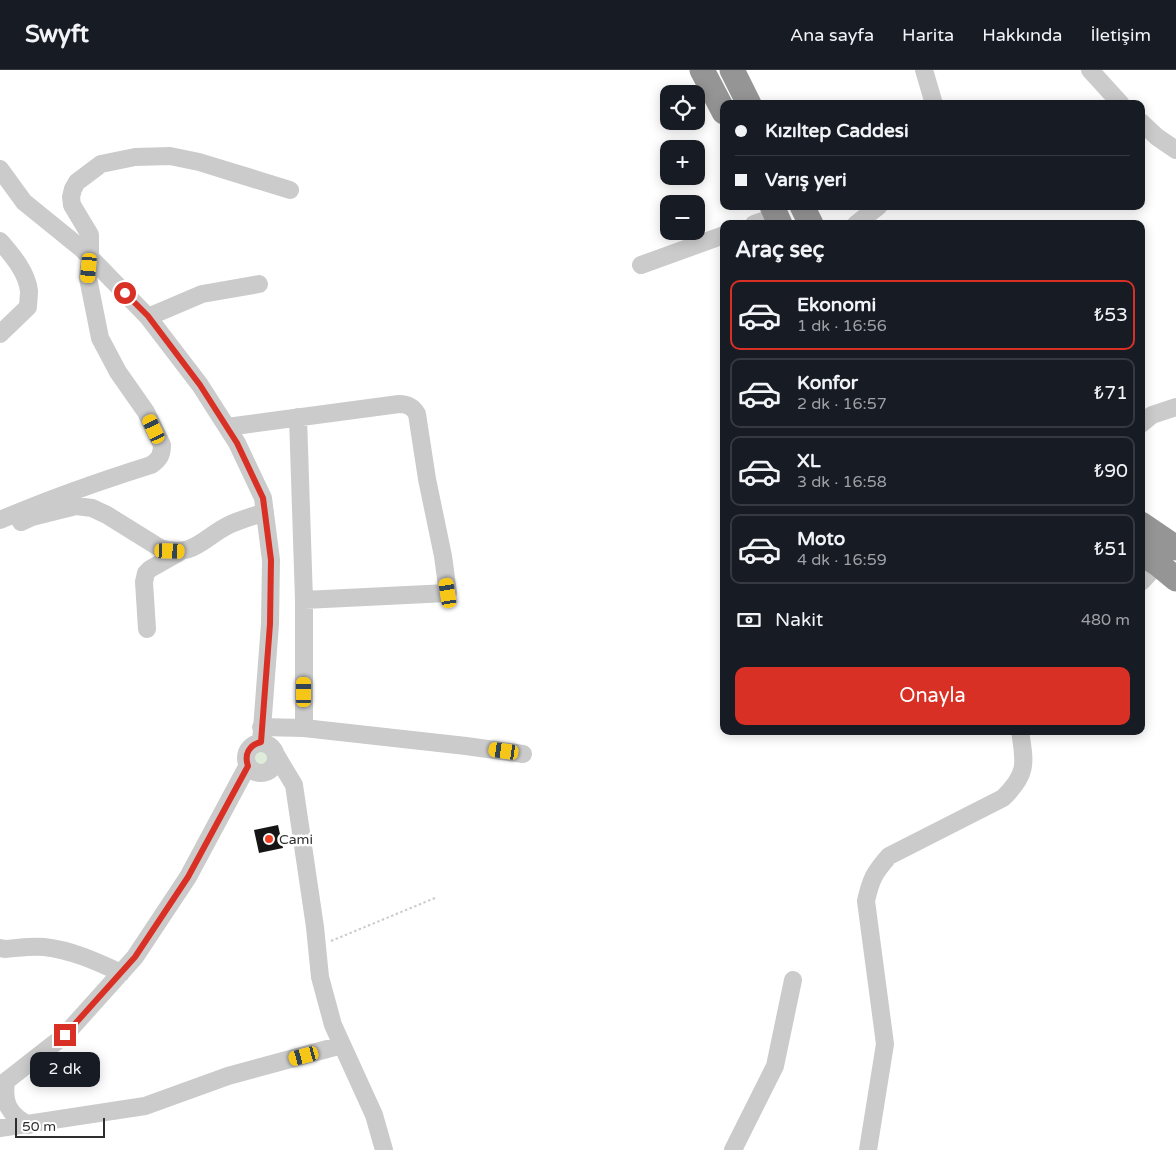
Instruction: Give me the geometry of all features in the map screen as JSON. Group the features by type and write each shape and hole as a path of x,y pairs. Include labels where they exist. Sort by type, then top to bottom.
{"highway":[{"path":"702,70 720,104"},
{"path":"732,70 748,100"},
{"path":"1145,531 1163,561"}],"street":[{"path":"924,70 933,100"},
{"path":"1090,70 1116,100"},
{"path":"1145,126 1176,150"},
{"path":"4,516 151,464 160,457 162,451 162,445 146,412 118,372 100,338 88,278 90,235 72,205 71,197 77,182 101,164 135,157 170,156 199,162 290,190"},
{"path":"0,169 24,202 82,249 148,316 200,385 227,427 237,443 263,498 271,560 270,624 261,735 248,750 246,760 252,770 262,773 267,772 275,765 276,754"},
{"path":"861,220 874,210"},
{"path":"641,265 720,236"},
{"path":"0,241 12,254 26,278 29,293 28,307 0,334"},
{"path":"148,316 202,294 260,284"},
{"path":"227,427 399,404 408,405 417,414 448,593 304,600"},
{"path":"1145,421 1152,415 1176,407"},
{"path":"298,418 304,600 304,728"},
{"path":"0,532 32,517 76,506 92,508 107,515 160,548 180,552"},
{"path":"147,629 144,582 146,573 150,569 180,552 190,549 230,524 265,512"},
{"path":"1145,578 1163,561"},
{"path":"261,735 304,728 524,754"},
{"path":"261,735 266,743 271,746 294,785 315,927 320,977 333,1025 374,1115 384,1150"},
{"path":"868,1150 885,1044 866,901 870,884 878,869 890,856 1003,798 1014,788 1021,774 1024,760 1021,735"},
{"path":"29,1125 19,1120 11,1112 6,1103 3,1084 65,1035 135,957 188,877 248,766"},
{"path":"0,948 43,947 69,952 94,960 121,973"},
{"path":"733,1150 775,1066 793,980"},
{"path":"0,1128 145,1106 228,1076 342,1045"}],"path":[{"path":"317,947 435,898"}],"green space":[{"path":"261,749 267,752 270,758 267,764 261,767 255,764 252,758 255,752"}],"building":[{"name":"Cami","path":"278,825 283,848 259,853 254,830"}],"place":[{"name":"Cami","path":"269,839"}],"route":[{"path":"65,1035 135,957 188,877 248,766 246,755 248,750 251,746 261,742 270,624 271,560 263,498 237,443 200,385 148,316 125,293"}]}
